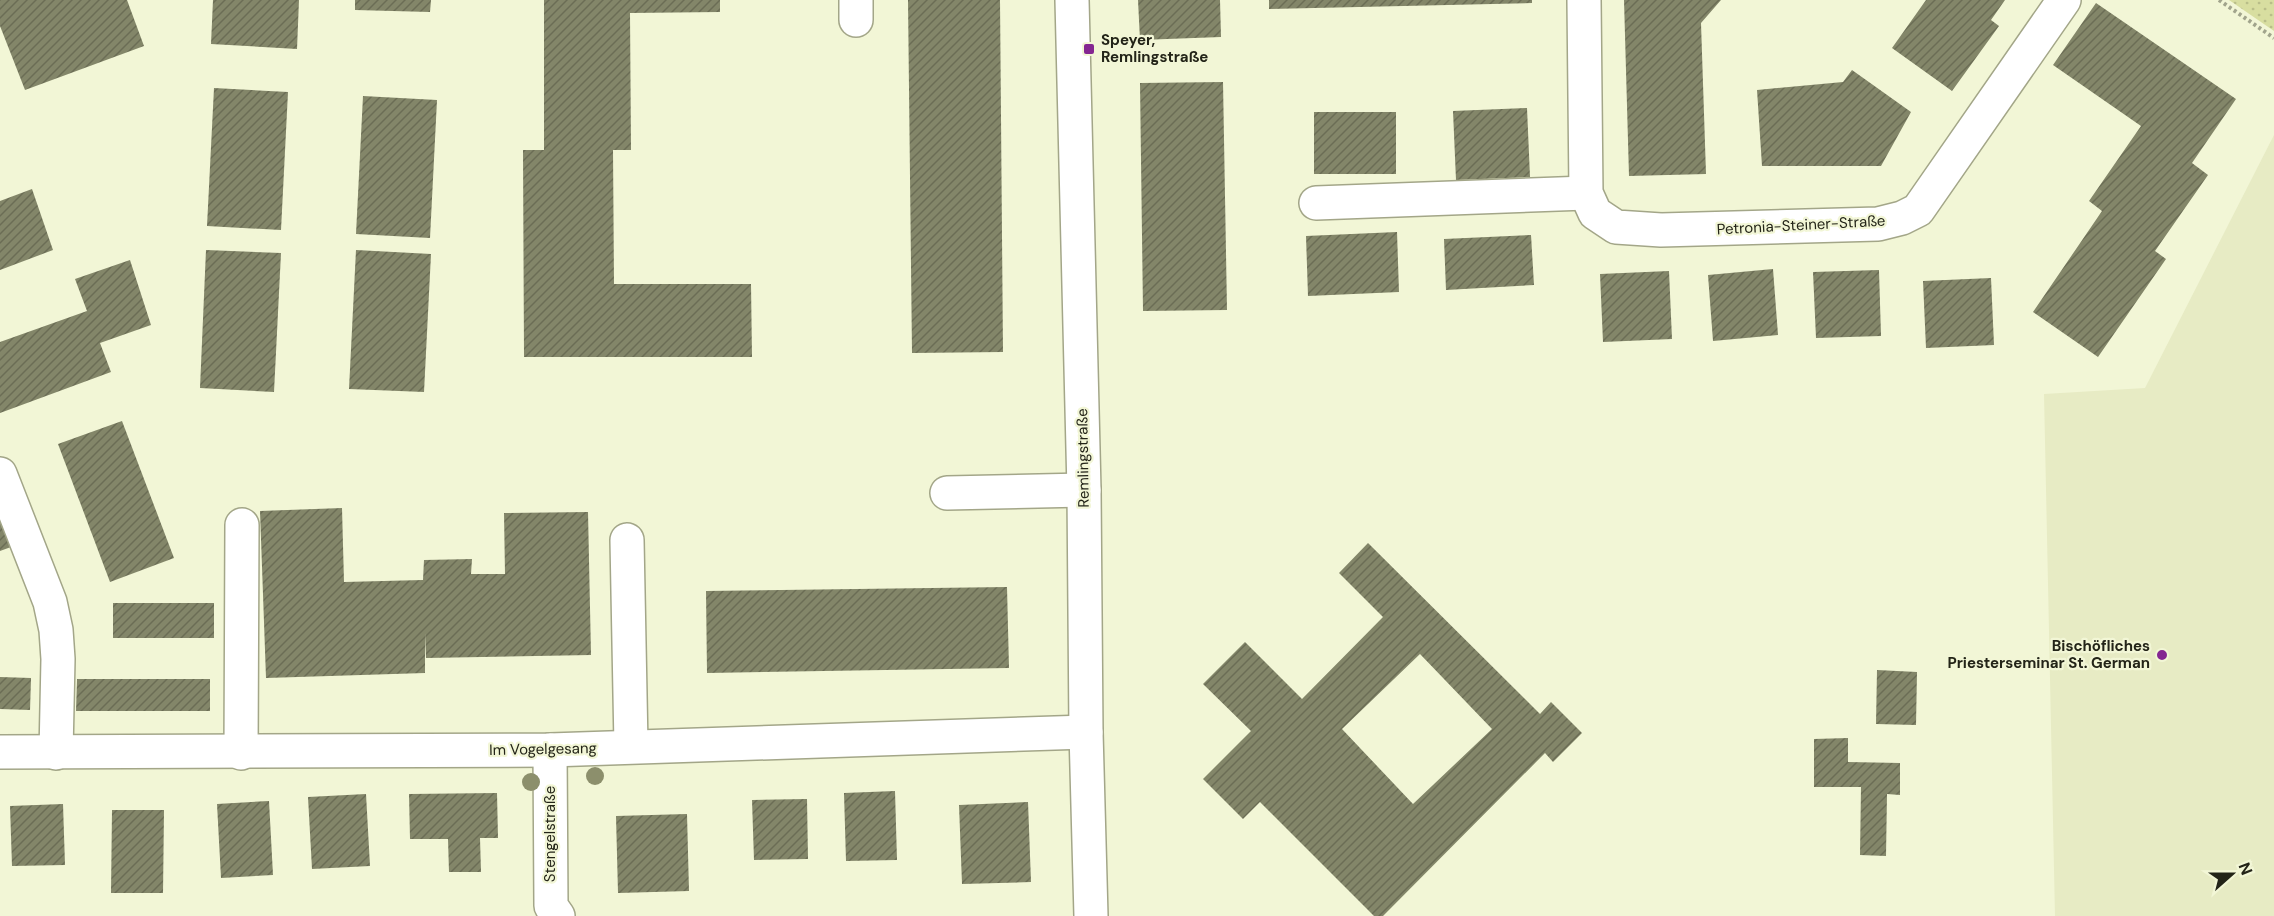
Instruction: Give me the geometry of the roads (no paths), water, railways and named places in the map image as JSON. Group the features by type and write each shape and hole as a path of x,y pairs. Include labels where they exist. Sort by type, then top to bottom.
{"street":[{"name":"Remlingstraße","path":"1072,0 1084,490 1090,916"},
{"path":"1316,203 1586,193 1584,0"},
{"name":"Petronia-Steiner-Straße","path":"1586,193 1596,213 1616,226 1661,230 1878,224 1902,218 1918,210 2064,0"},
{"path":"0,474 50,602 56,630 58,658 56,753"},
{"path":"948,493 1084,490"},
{"path":"242,525 242,753"},
{"path":"627,540 631,746"},
{"name":"Im Vogelgesang","path":"0,752 242,753 550,750 1086,732"},
{"name":"Stengelstraße","path":"550,750 551,906 558,916"}],"place":[{"name":"Speyer, Remlingstraße","path":"1089,49"},
{"name":"Bischöfliches Priesterseminar St. German","path":"2162,655"}]}
